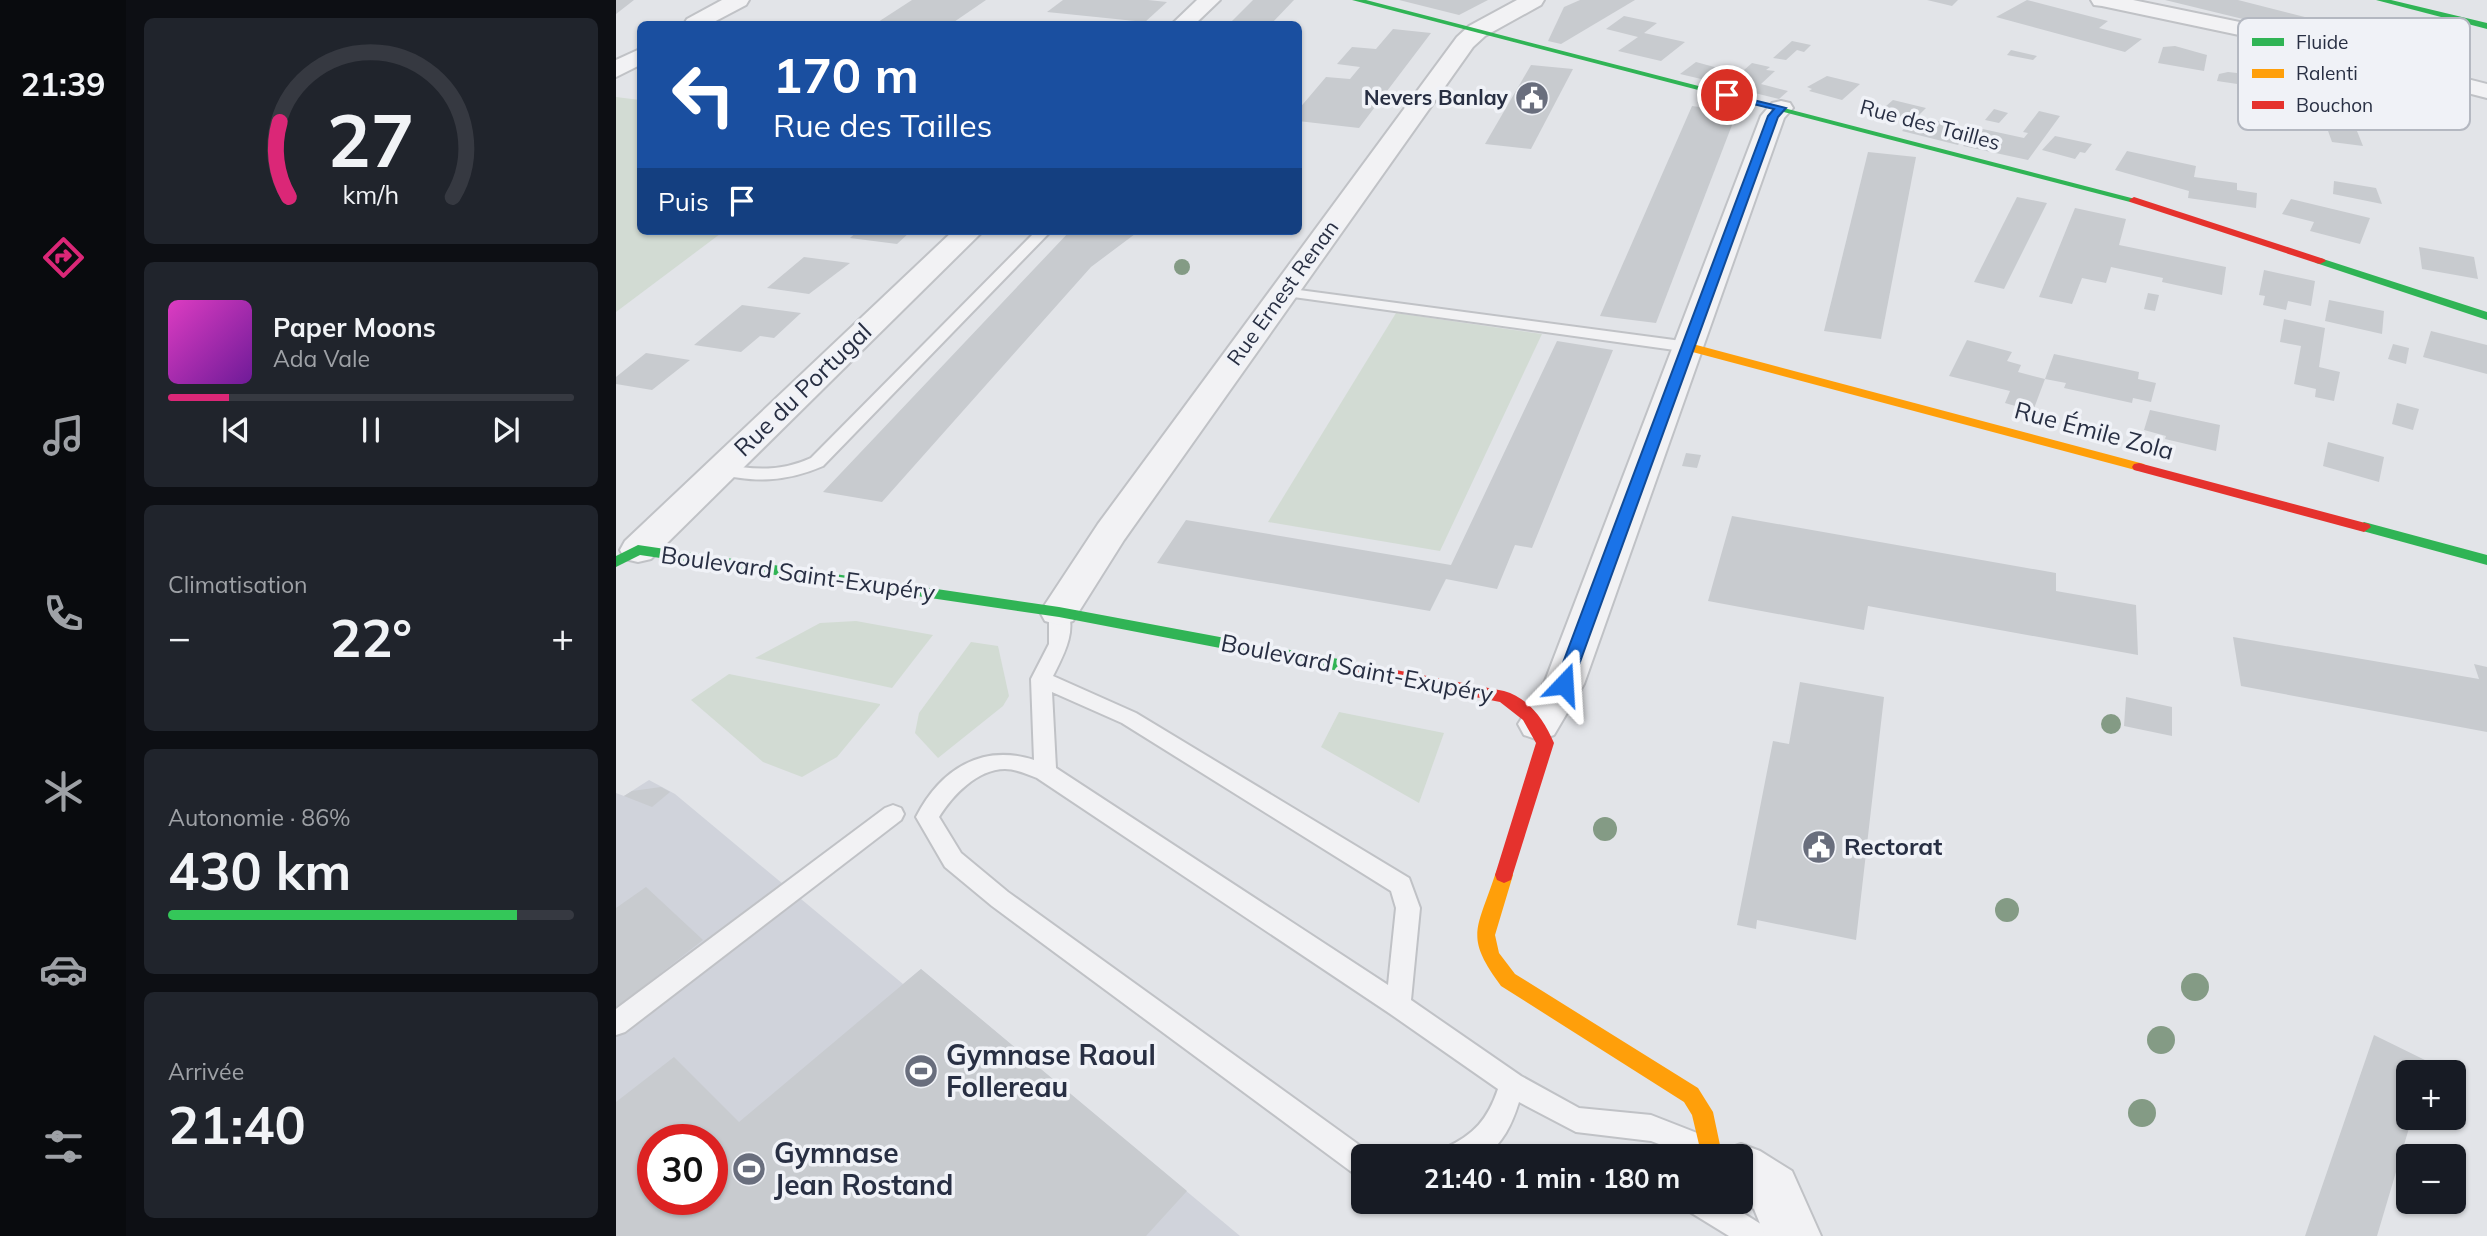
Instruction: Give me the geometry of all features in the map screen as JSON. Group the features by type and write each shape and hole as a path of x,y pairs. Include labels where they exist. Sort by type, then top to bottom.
{"street":[{"path":"700,21 738,0"},
{"path":"1186,21 1209,0"},
{"name":"Rue des Tailles","path":"1356,0 2152,205 2487,316"},
{"name":"Rue Ernest Renan","path":"1059,612 1111,532 1465,42 1477,31 1532,0"},
{"path":"2102,0 2238,29"},
{"path":"2382,0 2458,18"},
{"path":"616,70 637,58"},
{"path":"2470,87 2487,91"},
{"path":"1717,1144 1691,1095 1508,980 1490,956 1485,935 1545,743 1539,724 1564,684 1773,116 1781,108"},
{"name":"Rue du Portugal","path":"623,554 721,469 965,235"},
{"name":"Rue Émile Zola","path":"1689,347 2487,560"},
{"name":"Boulevard Saint-Exupéry","path":"623,554 1059,612 1504,697 1517,704 1539,724"},
{"path":"1753,1177 1773,1189 1793,1236"}],"lane":[{"path":"721,469 777,477 817,463 1040,235"},
{"path":"1284,292 1689,347"},
{"path":"1045,772 1041,679 1059,644 1059,612"},
{"path":"1041,679 1129,718 1401,885 1408,908 1398,1005"},
{"path":"1351,1155 1010,907 953,860 927,817 938,798 975,768 1003,761 1045,772 1513,1084 1576,1120 1651,1128 1689,1144"},
{"path":"616,1024 893,814"},
{"path":"1481,1144 1500,1123 1513,1084"},
{"path":"1719,1214 1754,1236"}],"shaded area":[{"path":"616,97 637,100 637,235 719,235 616,312"},
{"path":"1396,313 1542,334 1440,551 1268,522"},
{"path":"856,621 933,635 892,688 755,658 820,623"},
{"path":"971,642 998,646 1009,696 1003,706 938,758 915,733 919,713"},
{"path":"729,674 880,705 837,757 802,777 763,762 691,700"},
{"path":"1339,712 1444,733 1419,803 1321,747"},
{"path":"649,780 675,794 903,984 921,969 1240,1236 616,1236 616,793 624,796"}],"building":[{"path":"616,0 634,0 616,14"},
{"path":"912,0 986,0 955,21 880,21"},
{"path":"1063,0 1167,2 1146,21 1047,12"},
{"path":"1253,0 1294,0 1274,21 1232,21"},
{"path":"1399,0 1488,0 1459,15"},
{"path":"1580,0 1635,0 1561,44 1548,41 1564,7"},
{"path":"1927,0 1958,0 1952,6"},
{"path":"2027,0 2108,21 2099,28 2142,39 2125,52 1996,17"},
{"path":"2165,0 2238,0 2309,18 2239,18"},
{"path":"1624,16 1657,23 1644,33 1685,42 1661,61 1618,51 1638,37 1606,29"},
{"path":"1393,29 1431,33 1359,128 1302,121 1302,105 1326,77 1350,79 1360,67 1337,64 1352,47 1376,49"},
{"path":"1792,41 1811,45 1804,52 1797,50 1786,60 1773,58"},
{"path":"2175,46 2207,55 2204,71 2158,63 2163,47"},
{"path":"2011,50 2037,56 2033,60 2007,55"},
{"path":"1696,62 1729,71 1714,82 1680,74"},
{"path":"1752,63 1770,67 1766,70 1775,71 1761,84 1788,91 1779,99 1726,86"},
{"path":"1531,65 1573,69 1531,149 1485,144"},
{"path":"2238,73 2238,84 2217,81 2219,74"},
{"path":"1827,76 1860,84 1842,100 1809,91 1812,89 1807,87"},
{"path":"1893,100 1926,108 1918,116 1971,129 1958,145 1902,131 1911,121 1878,113"},
{"path":"1692,106 1737,112 1656,323 1600,316"},
{"path":"1994,109 2008,113 1999,123 1985,120"},
{"path":"2039,111 2060,116 2028,160 1963,146 1978,128 2024,138 2028,133 2023,132"},
{"path":"2328,130 2357,131 2363,146 2332,142"},
{"path":"2055,136 2092,144 2085,153 2080,152 2075,159 2042,150"},
{"path":"2127,151 2196,166 2194,177 2237,183 2237,190 2257,193 2256,208 2188,198 2189,191 2115,170"},
{"path":"1868,152 1916,157 1881,339 1824,331"},
{"path":"2334,181 2376,188 2382,204 2333,194"},
{"path":"2017,197 2047,203 2004,289 1974,282"},
{"path":"2291,199 2370,218 2360,244 2310,231 2314,222 2282,214"},
{"path":"2075,208 2126,219 2119,245 2226,267 2222,295 2111,267 2106,283 2082,278 2072,304 2039,297"},
{"path":"853,235 907,235 897,244 850,238"},
{"path":"1066,235 1134,235 1091,267 882,502 823,492"},
{"path":"2419,247 2474,257 2478,279 2422,269"},
{"path":"804,257 850,263 809,294 767,288"},
{"path":"2264,270 2315,281 2311,306 2288,301 2286,310 2263,305 2265,296 2259,295"},
{"path":"2148,293 2159,295 2155,311 2144,309"},
{"path":"2329,300 2384,311 2382,334 2325,321"},
{"path":"742,305 801,313 774,338 760,336 741,352 694,345"},
{"path":"2284,319 2325,328 2319,367 2340,372 2334,401 2315,397 2316,389 2294,384 2301,346 2280,342"},
{"path":"2431,331 2487,345 2487,374 2423,357"},
{"path":"1967,340 2012,352 2007,361 2021,365 2018,372 2045,379 2033,411 2005,403 2010,391 1949,376"},
{"path":"1557,341 1613,350 1532,548 1515,545 1497,589 1446,579 1430,611 1157,563 1186,520 1451,565"},
{"path":"2393,344 2409,348 2406,364 2388,359"},
{"path":"646,353 690,360 652,390 616,384 616,377"},
{"path":"2054,354 2139,372 2138,379 2156,383 2151,402 2133,398 2132,403 2064,388 2066,383 2045,379"},
{"path":"2397,403 2419,409 2413,430 2392,424"},
{"path":"2150,410 2220,425 2216,451 2165,439 2166,436 2144,430"},
{"path":"2328,442 2384,457 2379,482 2323,466"},
{"path":"1686,453 1701,455 1697,468 1682,466"},
{"path":"1732,516 2056,573 2056,591 2136,605 2138,655 1868,606 1864,630 1708,601"},
{"path":"2233,637 2479,679 2474,664 2487,667 2487,732 2241,686"},
{"name":"Rectorat","path":"1800,682 1884,697 1856,940 1757,920 1756,929 1737,925 1773,741 1789,744"},
{"path":"2126,697 2172,707 2172,736 2124,726"},
{"path":"661,787 670,792 652,807 624,796 632,791"},
{"path":"646,887 703,940 616,1008 616,908"},
{"name":"Gymnase Raoul Follereau","path":"921,969 1187,1191 1146,1236 616,1236 616,1102 674,1057 739,1122"},
{"path":"2374,1035 2425,1060 2396,1060 2396,1130 2408,1130 2404,1144 2396,1144 2396,1172 2377,1236 2305,1236"}],"traffic: fast":[{"path":"1356,0 2134,200"},
{"path":"2380,0 2454,18"},
{"path":"2470,22 2487,26"},
{"path":"2320,261 2487,316"},
{"path":"2364,527 2487,560"},
{"path":"616,562 638,550 1059,612 1360,669"}],"traffic: slow":[{"path":"1689,347 2139,467"},
{"path":"1504,875 1485,935 1490,956 1508,980 1691,1095 1702,1112 1709,1144"}],"traffic: jam":[{"path":"2134,200 2320,261"},
{"path":"2139,467 2364,527"},
{"path":"1360,669 1504,697 1534,722 1545,743 1504,875"}],"place":[{"name":"Nevers Banlay","path":"1532,98"},
{"name":"Rectorat","path":"1819,847"},
{"name":"Gymnase Raoul Follereau","path":"921,1071"},
{"name":"Gymnase Jean Rostand","path":"749,1169"}],"route":[{"path":"1564,684 1773,116 1781,108 1727,95"}]}
